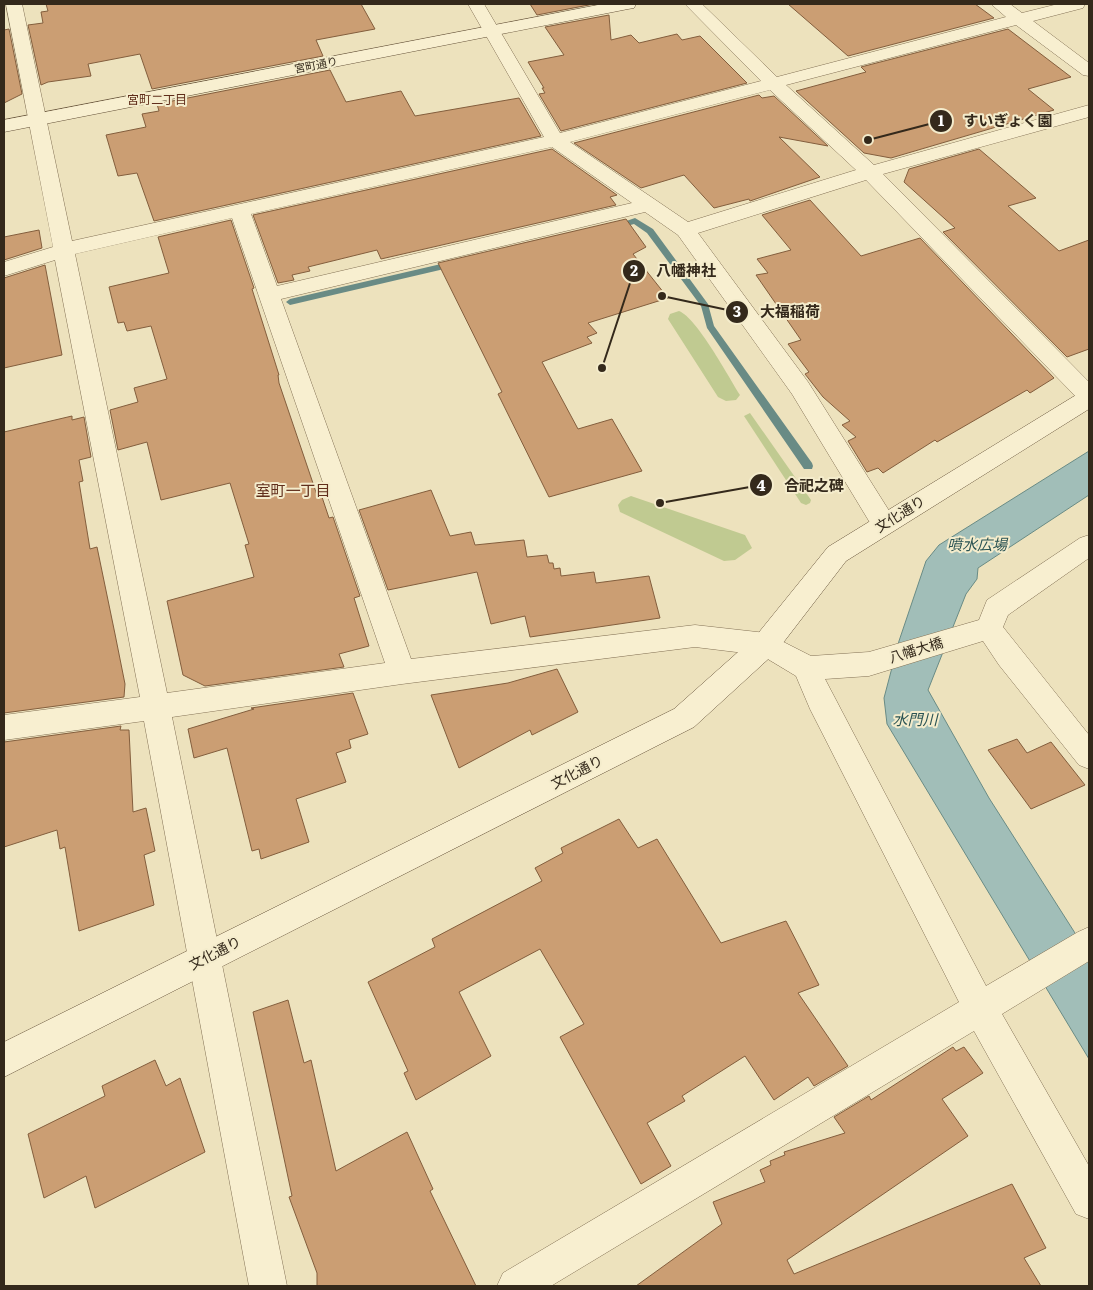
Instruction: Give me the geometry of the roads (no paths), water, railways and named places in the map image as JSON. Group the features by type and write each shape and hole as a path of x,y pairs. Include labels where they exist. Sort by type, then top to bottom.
{"street":[{"path":"14,4 205,957 268,1286"},
{"path":"476,4 555,140 685,230 800,388 884,524"},
{"name":"宮町通り","path":"4,126 628,4"},
{"path":"693,4 772,82 870,172 1089,397"},
{"path":"999,4 1089,71"},
{"path":"4,269 62,251 555,140 1077,4"},
{"path":"685,230 870,172 1089,111"},
{"path":"270,296 649,205"},
{"path":"239,210 402,672"},
{"name":"文化通り","path":"4,1060 205,957 684,718 766,644 837,554 1089,397"},
{"path":"1089,545 1017,592 998,608 976,632 1009,657 1089,756"},
{"name":"八幡大橋","path":"807,668 869,664 976,632"},
{"path":"4,728 402,672 695,636 766,644 807,668 820,700 980,1008 1089,1201"},
{"path":"516,1286 1089,943"}],"water":[{"name":"水門川","path":"1089,451 1089,495 978,568 977,579 966,594 928,690 989,798 1089,955 1089,1059 887,724 884,698 899,641 926,561 939,545"}],"waterway":[{"path":"616,226 635,221 650,231 705,306 710,326 808,466"},
{"path":"290,302 454,264"}],"place":[{"name":"すいぎょく園","path":"868,140"},
{"name":"大福稲荷","path":"662,296"},
{"name":"八幡神社","path":"602,368"},
{"name":"合祀之碑","path":"660,503"}],"district":[{"name":"宮町二丁目","path":"157,100"},
{"name":"室町一丁目","path":"293,491"}],"water label":[{"name":"噴水広場","path":"977,545"}]}
